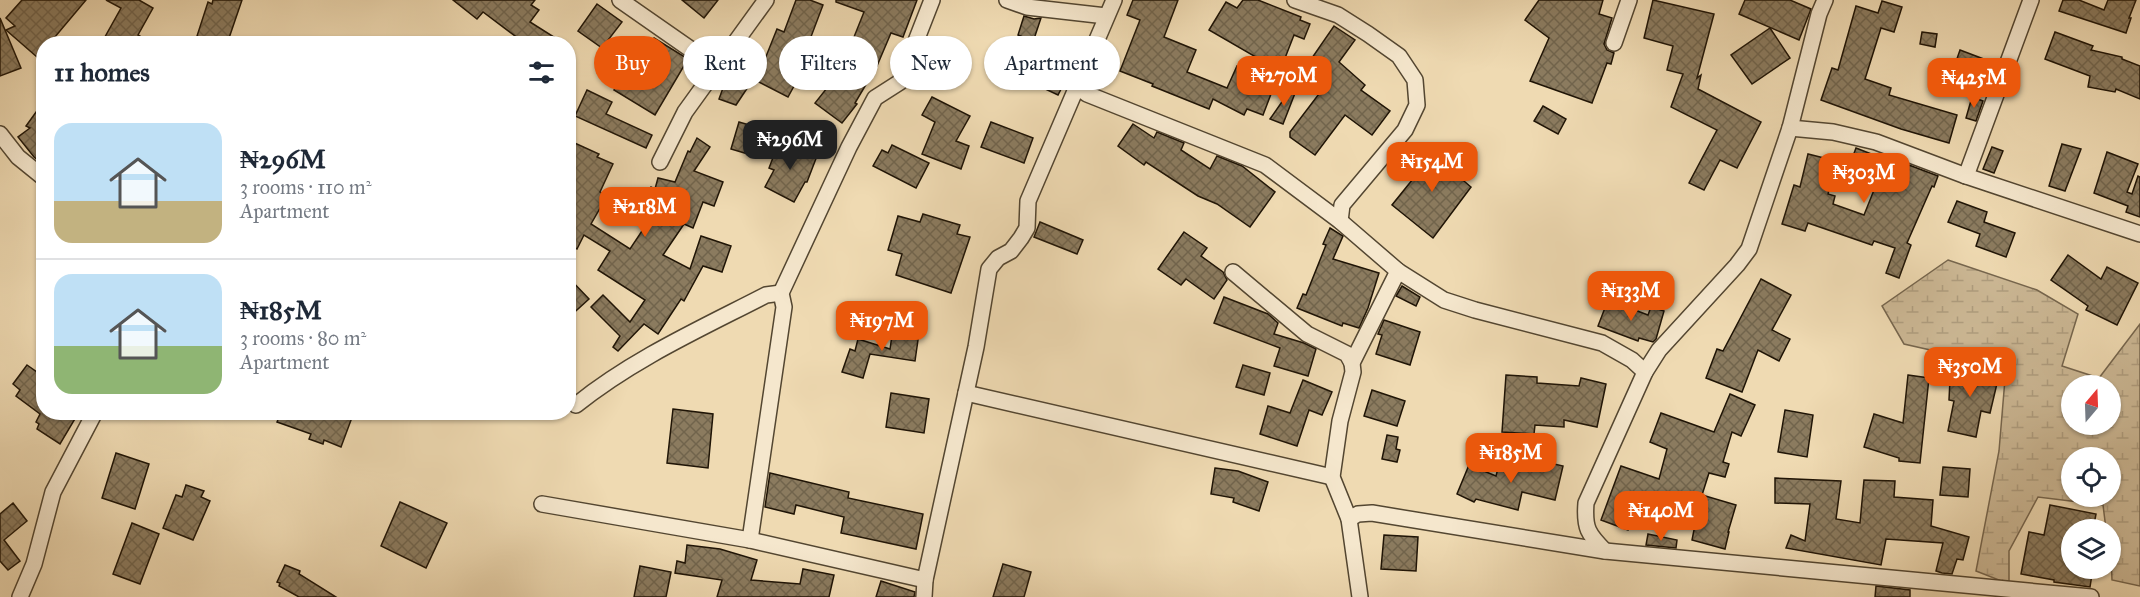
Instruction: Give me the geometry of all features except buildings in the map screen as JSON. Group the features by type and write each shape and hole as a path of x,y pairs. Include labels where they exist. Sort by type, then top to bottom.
{"street":[{"path":"620,0 683,44"},
{"path":"739,36 766,0"},
{"path":"750,540 784,307 781,293 849,147 875,98 900,82 932,0"},
{"path":"1007,0 1027,7 1106,16"},
{"path":"1097,36 1114,0"},
{"path":"1295,0 1338,15 1368,34 1399,56 1415,80 1417,105 1405,130 1342,206 1340,221"},
{"path":"1614,43 1629,0"},
{"path":"1605,552 1589,535 1584,520 1586,503 1645,372 1659,350 1749,249 1790,128 1819,14 1825,0"},
{"path":"1966,176 2031,0"},
{"path":"660,162 685,112 700,90"},
{"path":"924,597 925,580 976,347 989,268 998,258 1011,251 1027,228 1028,201 1074,90"},
{"path":"1082,90 1265,165 1340,221 1398,270 1444,300 1602,344 1632,360 1645,372"},
{"path":"1790,128 1833,132 1876,142 1966,176 2140,234"},
{"path":"0,134 18,157 36,172"},
{"path":"1352,363 1398,270"},
{"path":"1233,273 1307,334 1347,354 1352,363 1353,372 1341,421 1332,477 1349,519 1360,597"},
{"path":"576,405 652,355 766,295 781,293"},
{"path":"966,393 1332,477"},
{"path":"20,597 33,564 53,492 91,420"},
{"path":"542,504 750,540 925,580"},
{"path":"1349,519 1358,514 1372,513 1605,552 2091,597"}],"green space":[{"path":"1948,260 2037,290 2078,314 2062,366 2090,375 2061,375 2061,435 2121,435 2121,375 2101,375 2140,324 2140,586 2112,580 2121,579 2121,519 2105,519 2103,507 2121,507 2121,447 2061,447 2061,500 2038,497 2009,551 2009,584 1976,571 1999,451 2006,367 1904,344 1882,306"}]}
